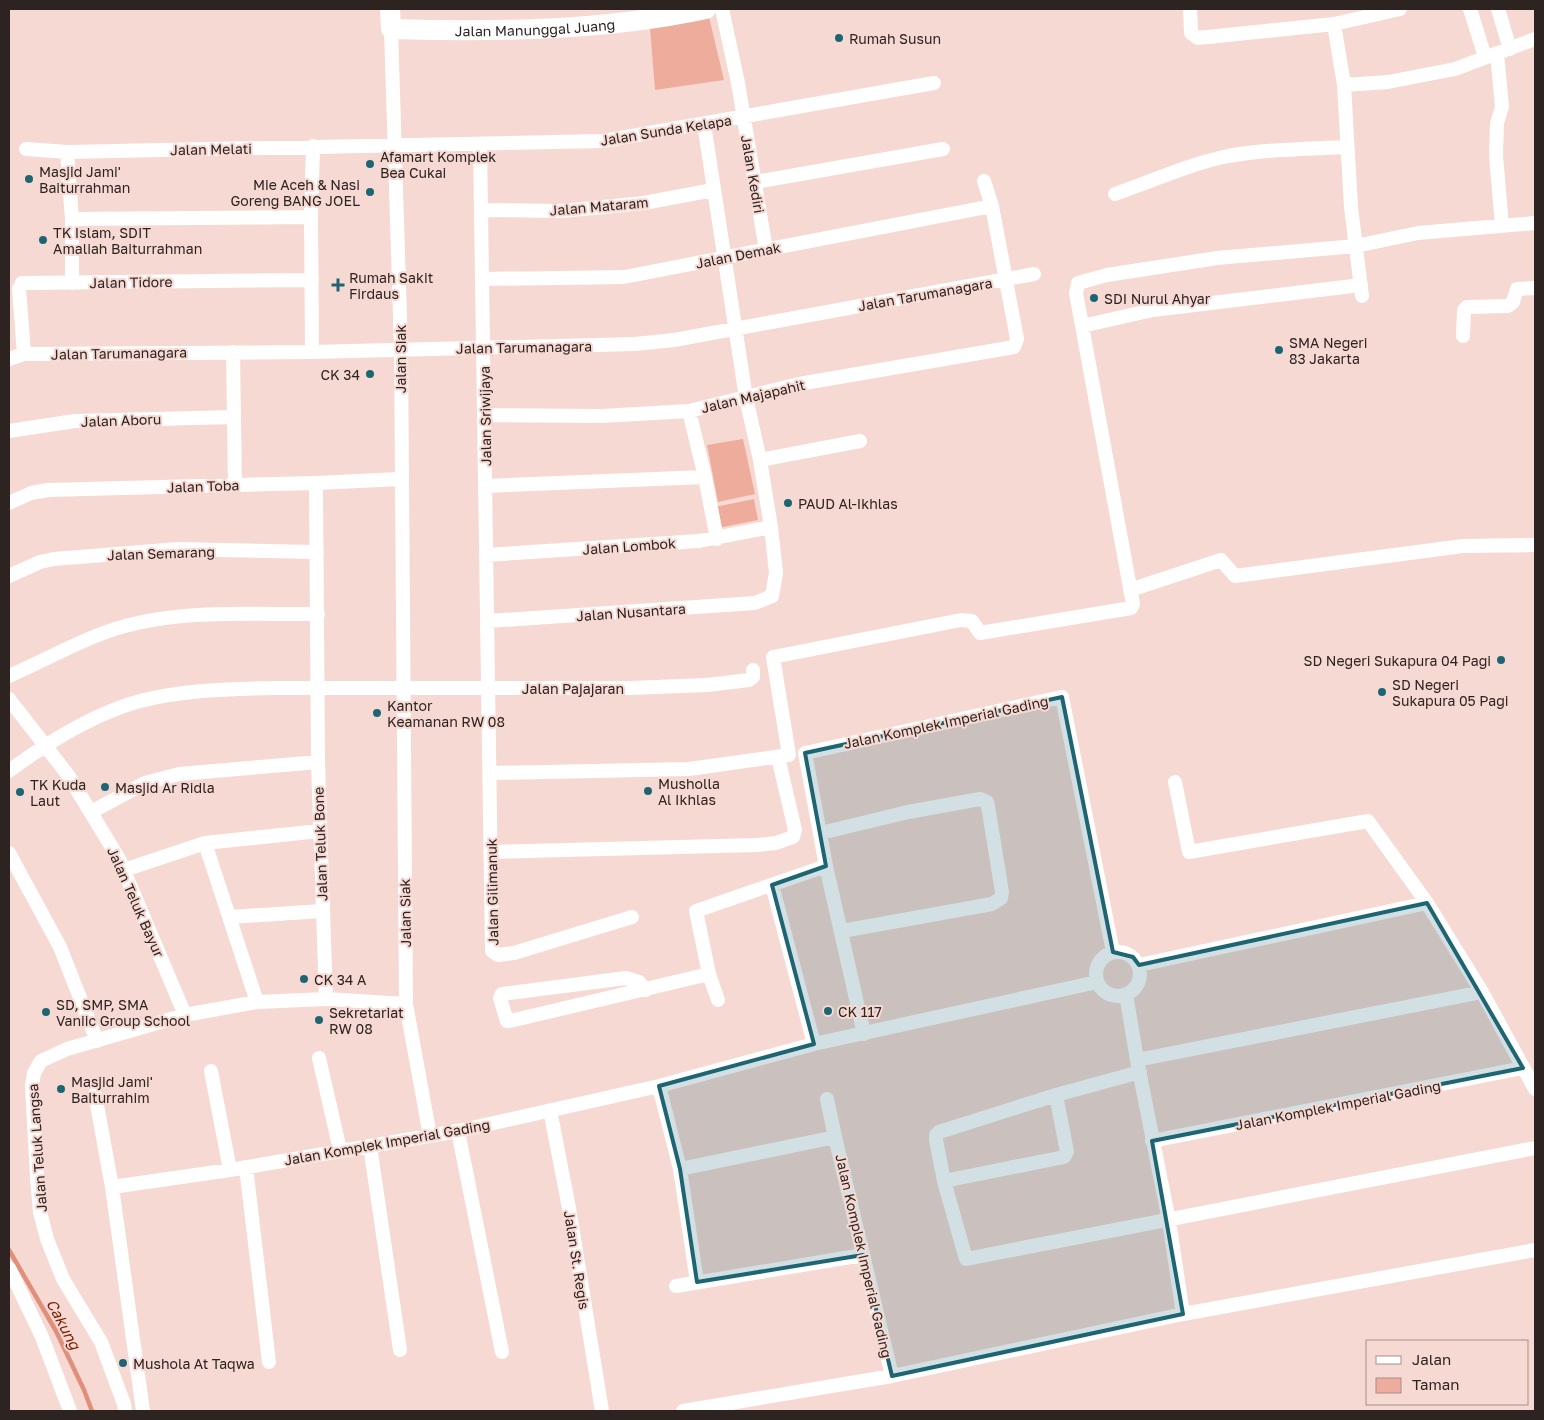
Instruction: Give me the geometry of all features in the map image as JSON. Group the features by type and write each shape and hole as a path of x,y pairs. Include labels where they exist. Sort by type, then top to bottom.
{"street":[{"path":"390,9 391,29"},
{"name":"Jalan Manunggal Juang","path":"391,29 454,31 571,28 660,19 706,9"},
{"name":"Jalan Kediri","path":"722,9 766,250"},
{"path":"1190,9 1191,33 1198,38 1334,24 1400,9"},
{"path":"1470,9 1497,53"},
{"path":"1498,9 1497,53 1502,106 1498,123 1496,156 1502,226"},
{"path":"1082,326 1153,310 1361,290 1347,147 1344,85 1334,24"},
{"name":"Jalan Siak","path":"391,29 396,146 400,349 406,1004 430,1136"},
{"path":"1344,85 1388,82 1455,69 1535,39"},
{"name":"Jalan Sunda Kelapa","path":"396,146 602,141 934,83"},
{"path":"704,124 723,258 746,398 760,460 771,527"},
{"name":"Jalan Sriwijaya","path":"480,145 483,210 482,279 489,688"},
{"path":"312,352 311,217 313,146"},
{"name":"Jalan Melati","path":"26,150 67,152 313,146 396,146"},
{"path":"1115,194 1199,164 1227,157 1248,153 1347,147"},
{"path":"755,182 943,149"},
{"path":"67,152 72,219 72,283"},
{"path":"984,182 992,206 1006,279"},
{"name":"Jalan Mataram","path":"483,210 562,211 644,203 713,190"},
{"name":"Jalan Demak","path":"482,279 624,277 992,206"},
{"path":"72,219 311,217"},
{"path":"490,852 757,845 787,840 793,837 795,830 784,756 773,657 961,620 972,621 980,633 1127,610 1133,604 1076,293 1078,282 1107,275 1207,259 1356,246 1418,233 1535,223"},
{"name":"Jalan Tarumanagara","path":"9,359 24,354 312,352 634,344 674,340 735,327 1034,274"},
{"name":"Jalan Majapahit","path":"485,415 602,416 689,411 799,384 1014,347 1017,343 1006,279"},
{"name":"Jalan Tidore","path":"24,354 20,284 312,280"},
{"path":"1463,336 1464,310 1467,307 1508,306 1513,302 1517,289 1535,288"},
{"path":"233,352 235,484"},
{"path":"689,411 705,477 717,539"},
{"name":"Jalan Aboru","path":"9,431 75,421 234,417"},
{"path":"760,460 860,441"},
{"path":"486,486 705,477"},
{"name":"Jalan Toba","path":"9,503 31,493 48,490 400,479"},
{"name":"Jalan Teluk Bone","path":"316,483 319,832 326,999"},
{"name":"Jalan Lombok","path":"486,555 673,544 717,539 771,527"},
{"name":"Jalan Nusantara","path":"488,621 755,603 772,596 776,574 771,527"},
{"path":"1130,590 1221,560 1236,576 1463,546 1535,546"},
{"name":"Jalan Semarang","path":"9,576 40,562 73,557 178,549 317,552"},
{"path":"9,676 106,632 140,623 191,615 318,614"},
{"name":"Jalan Pajajaran","path":"404,688 630,688 741,682 749,680 752,677 753,670"},
{"path":"9,771 45,744 117,710 139,702 177,694 219,689 404,688"},
{"name":"Jalan Gilimanuk","path":"489,688 492,952 498,954 514,953 632,917"},
{"name":"Jalan Komplek Imperial Gading","path":"864,1034 826,866 805,753 1062,696 1114,952"},
{"name":"Jalan Teluk Bayur","path":"9,699 45,744 91,812 124,870 185,1015"},
{"path":"491,773 689,769 784,756"},
{"path":"91,812 145,783 179,774 318,762"},
{"path":"1175,782 1189,852 1368,821 1428,903 1482,992 1535,1090"},
{"path":"821,833 908,812 980,799 987,802 988,806 1002,892 997,901 949,912 842,931"},
{"path":"124,870 205,843 319,832"},
{"path":"205,843 258,1002"},
{"path":"9,853 60,947 97,1041"},
{"path":"718,1000 709,974 696,911 826,866"},
{"path":"772,885 814,1044"},
{"path":"1139,965 1428,903"},
{"path":"231,917 322,911"},
{"path":"1114,952 1124,952 1133,957 1139,965 1141,977 1136,988 1126,994 1109,994 1097,982 1096,969 1099,963 1102,958 1114,952"},
{"path":"646,990 639,982 626,978 502,994 500,998 507,1021 646,990 709,974"},
{"name":"Jalan Komplek Imperial Gading","path":"112,1187 246,1168 340,1150 458,1131 659,1086 814,1044 1097,982"},
{"path":"1482,992 1138,1066 1056,1095 939,1132 936,1135 936,1140 944,1180 965,1258 968,1260 1535,1148"},
{"path":"1126,994 1152,1141 1169,1221 1183,1314"},
{"name":"Jalan Teluk Langsa","path":"125,1411 101,1342 63,1279 47,1239 40,1212 35,1159 34,1073 41,1062 67,1049 185,1015 258,1002 326,999 406,1004"},
{"path":"319,1058 340,1150"},
{"name":"Jalan Komplek Imperial Gading","path":"1152,1141 1523,1068"},
{"path":"211,1071 230,1170"},
{"path":"659,1086 680,1169 697,1282"},
{"path":"95,1094 112,1187 143,1411"},
{"path":"944,1180 1064,1157 1067,1152 1056,1095"},
{"name":"Jalan Komplek Imperial Gading","path":"827,1099 892,1376"},
{"name":"Jalan St. Regis","path":"550,1110 568,1200 602,1411"},
{"path":"458,1131 502,1352"},
{"name":"Jalan Komplek Imperial Gading","path":"680,1169 835,1137"},
{"path":"370,1146 400,1350"},
{"path":"246,1168 269,1362"},
{"path":"683,1411 892,1376 1183,1314 1535,1250"},
{"path":"676,1286 863,1255"},
{"path":"9,1268 42,1336 70,1411"}],"highlighted area":[{"path":"1062,697 1113,952 1133,957 1139,965 1427,903 1523,1068 1152,1141 1183,1314 892,1376 863,1255 697,1282 680,1169 659,1086 814,1044 772,885 826,866 805,753"}],"green space":[{"path":"709,17 724,80 655,90 650,28"},
{"path":"743,439 755,494 718,502 707,445"},
{"path":"754,499 758,520 718,528 715,507"}],"waterway":[{"name":"Cakung","path":"9,1250 56,1331 92,1411"}],"place":[{"name":"Rumah Susun","path":"839,38"},
{"name":"Afamart Komplek Bea Cukai","path":"370,164"},
{"name":"Masjid Jami' Baiturrahman","path":"29,179"},
{"name":"Mie Aceh & Nasi Goreng BANG JOEL","path":"370,192"},
{"name":"TK Islam, SDIT Amaliah Baiturrahman","path":"43,240"},
{"name":"Rumah Sakit Firdaus","path":"338,285"},
{"name":"SDI Nurul Ahyar","path":"1094,298"},
{"name":"SMA Negeri 83 Jakarta","path":"1279,350"},
{"name":"CK 34","path":"370,374"},
{"name":"PAUD Al-Ikhlas","path":"788,503"},
{"name":"SD Negeri Sukapura 04 Pagi","path":"1501,660"},
{"name":"SD Negeri Sukapura 05 Pagi","path":"1382,692"},
{"name":"Kantor Keamanan RW 08","path":"377,713"},
{"name":"Masjid Ar Ridla","path":"105,787"},
{"name":"Musholla Al Ikhlas","path":"648,791"},
{"name":"TK Kuda Laut","path":"20,792"},
{"name":"CK 34 A","path":"304,979"},
{"name":"CK 117","path":"828,1011"},
{"name":"SD, SMP, SMA Vaniic Group School","path":"46,1012"},
{"name":"Sekretariat RW 08","path":"319,1020"},
{"name":"Masjid Jami' Baiturrahim","path":"61,1089"},
{"name":"Mushola At Taqwa","path":"123,1363"}]}
